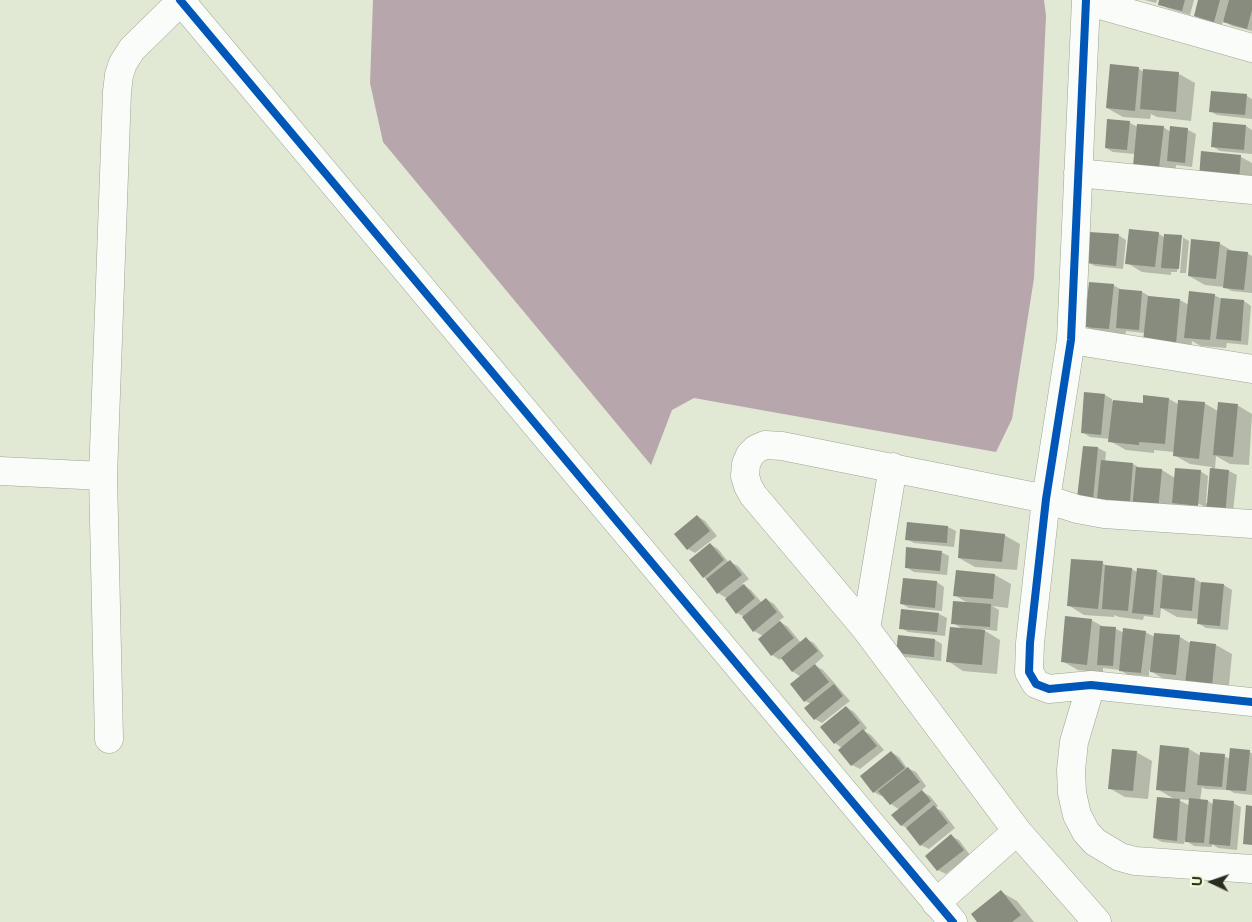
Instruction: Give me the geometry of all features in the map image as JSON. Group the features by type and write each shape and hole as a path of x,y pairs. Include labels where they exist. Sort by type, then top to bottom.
{"street":[{"path":"109,738 103,476 117,92 123,63 132,49 181,0 944,912 1017,831"},
{"path":"1252,48 1086,0 1071,340 1046,499 1028,672 1036,684 1050,689 1091,685 1252,702"},
{"path":"1078,173 1252,190"},
{"path":"1071,340 1252,369"},
{"path":"1097,922 1017,831 866,629 753,495 745,476 746,464 756,449 765,445 782,446 1046,499 1077,509 1104,514 1252,524"},
{"path":"866,629 893,467"},
{"path":"0,471 103,476"},
{"path":"1091,685 1074,742 1072,770 1072,794 1076,816 1086,832 1095,842 1120,857 1135,861 1252,869"}],"shaded area":[{"path":"373,0 1044,0 1046,16 1034,278 1012,419 996,452 694,398 672,410 651,465 383,142 370,83"}],"building":[{"path":"1159,0 1185,0 1182,11 1158,5"},
{"path":"1198,0 1220,0 1214,22 1194,16"},
{"path":"1229,0 1252,0 1252,10 1247,29 1223,22"},
{"path":"1110,64 1139,67 1135,111 1106,108"},
{"path":"1143,69 1179,72 1176,112 1140,109"},
{"path":"1211,91 1247,94 1245,115 1209,112"},
{"path":"1107,119 1130,121 1127,150 1105,148"},
{"path":"1213,122 1246,125 1244,150 1211,147"},
{"path":"1137,124 1164,126 1159,168 1133,166"},
{"path":"1170,126 1188,128 1185,163 1167,161"},
{"path":"1201,151 1241,155 1239,182 1199,178"},
{"path":"1129,229 1159,232 1155,267 1125,264"},
{"path":"1089,232 1119,234 1116,266 1086,263"},
{"path":"1164,234 1182,235 1179,269 1161,268"},
{"path":"1191,239 1220,242 1216,279 1188,276"},
{"path":"1227,250 1248,252 1244,290 1223,288"},
{"path":"1089,282 1114,284 1109,329 1084,327"},
{"path":"1119,289 1142,291 1139,330 1116,328"},
{"path":"1189,291 1215,294 1210,340 1184,338"},
{"path":"1148,296 1180,299 1176,344 1143,341"},
{"path":"1221,298 1244,300 1241,341 1216,339"},
{"path":"1084,392 1105,394 1101,435 1081,433"},
{"path":"1143,395 1169,398 1165,444 1139,442 1139,445 1108,442 1113,400 1143,403"},
{"path":"1178,400 1205,402 1199,459 1173,456"},
{"path":"1218,402 1238,404 1233,457 1213,455"},
{"path":"1083,446 1098,447 1093,500 1077,498"},
{"path":"1101,460 1133,463 1130,502 1097,499"},
{"path":"1136,467 1162,469 1158,511 1132,509"},
{"path":"1175,468 1201,470 1198,506 1172,503"},
{"path":"1210,468 1229,470 1225,517 1206,515"},
{"path":"697,515 710,531 687,550 674,534"},
{"path":"907,522 948,526 947,543 905,540"},
{"path":"960,529 1005,534 1002,562 958,558"},
{"path":"710,543 724,560 703,578 689,560"},
{"path":"906,547 942,551 940,571 905,568"},
{"path":"1071,559 1103,561 1098,609 1067,606"},
{"path":"730,560 742,575 717,594 706,579"},
{"path":"1105,565 1132,568 1128,611 1102,609"},
{"path":"1137,568 1157,570 1153,615 1132,613"},
{"path":"956,570 995,574 993,599 953,596"},
{"path":"1163,575 1195,578 1192,611 1160,608"},
{"path":"903,578 937,581 935,608 900,604"},
{"path":"1201,582 1224,584 1220,626 1197,624"},
{"path":"744,584 755,598 736,614 725,599"},
{"path":"766,598 777,612 753,632 742,617"},
{"path":"953,601 991,604 990,627 951,624"},
{"path":"901,609 939,613 937,632 899,629"},
{"path":"1065,616 1092,619 1087,665 1061,662"},
{"path":"780,621 794,638 771,656 758,639"},
{"path":"1100,626 1116,627 1113,666 1097,665"},
{"path":"950,627 985,630 982,665 946,662"},
{"path":"1123,628 1146,631 1141,673 1119,671"},
{"path":"1154,633 1180,635 1176,675 1150,672"},
{"path":"898,635 935,639 934,657 896,653"},
{"path":"806,637 818,651 792,672 781,658"},
{"path":"1190,641 1216,644 1212,686 1185,684"},
{"path":"815,664 829,682 804,702 790,684"},
{"path":"834,684 843,696 814,720 804,708"},
{"path":"846,706 860,723 834,744 820,727"},
{"path":"863,729 877,746 851,766 838,750"},
{"path":"1160,745 1189,748 1185,792 1156,790"},
{"path":"1230,748 1250,750 1246,791 1226,790"},
{"path":"1112,749 1137,751 1133,791 1108,789"},
{"path":"891,751 905,768 873,793 860,776"},
{"path":"1200,752 1225,754 1222,787 1197,785"},
{"path":"908,767 920,782 890,805 878,791"},
{"path":"922,790 931,801 901,826 891,815"},
{"path":"1157,797 1180,799 1177,841 1153,838"},
{"path":"1189,798 1208,800 1204,843 1185,842"},
{"path":"1213,799 1234,801 1230,846 1209,844"},
{"path":"934,805 948,823 920,846 906,828"},
{"path":"1246,805 1252,806 1252,845 1243,844"},
{"path":"951,834 964,850 937,871 925,856"},
{"path":"1001,890 1021,915 1012,922 977,922 971,914"}],"cycle path":[{"path":"180,0 953,922"},
{"path":"1086,0 1071,340 1046,499 1030,643 1029,672 1036,684 1049,689 1091,685 1252,702"}]}
